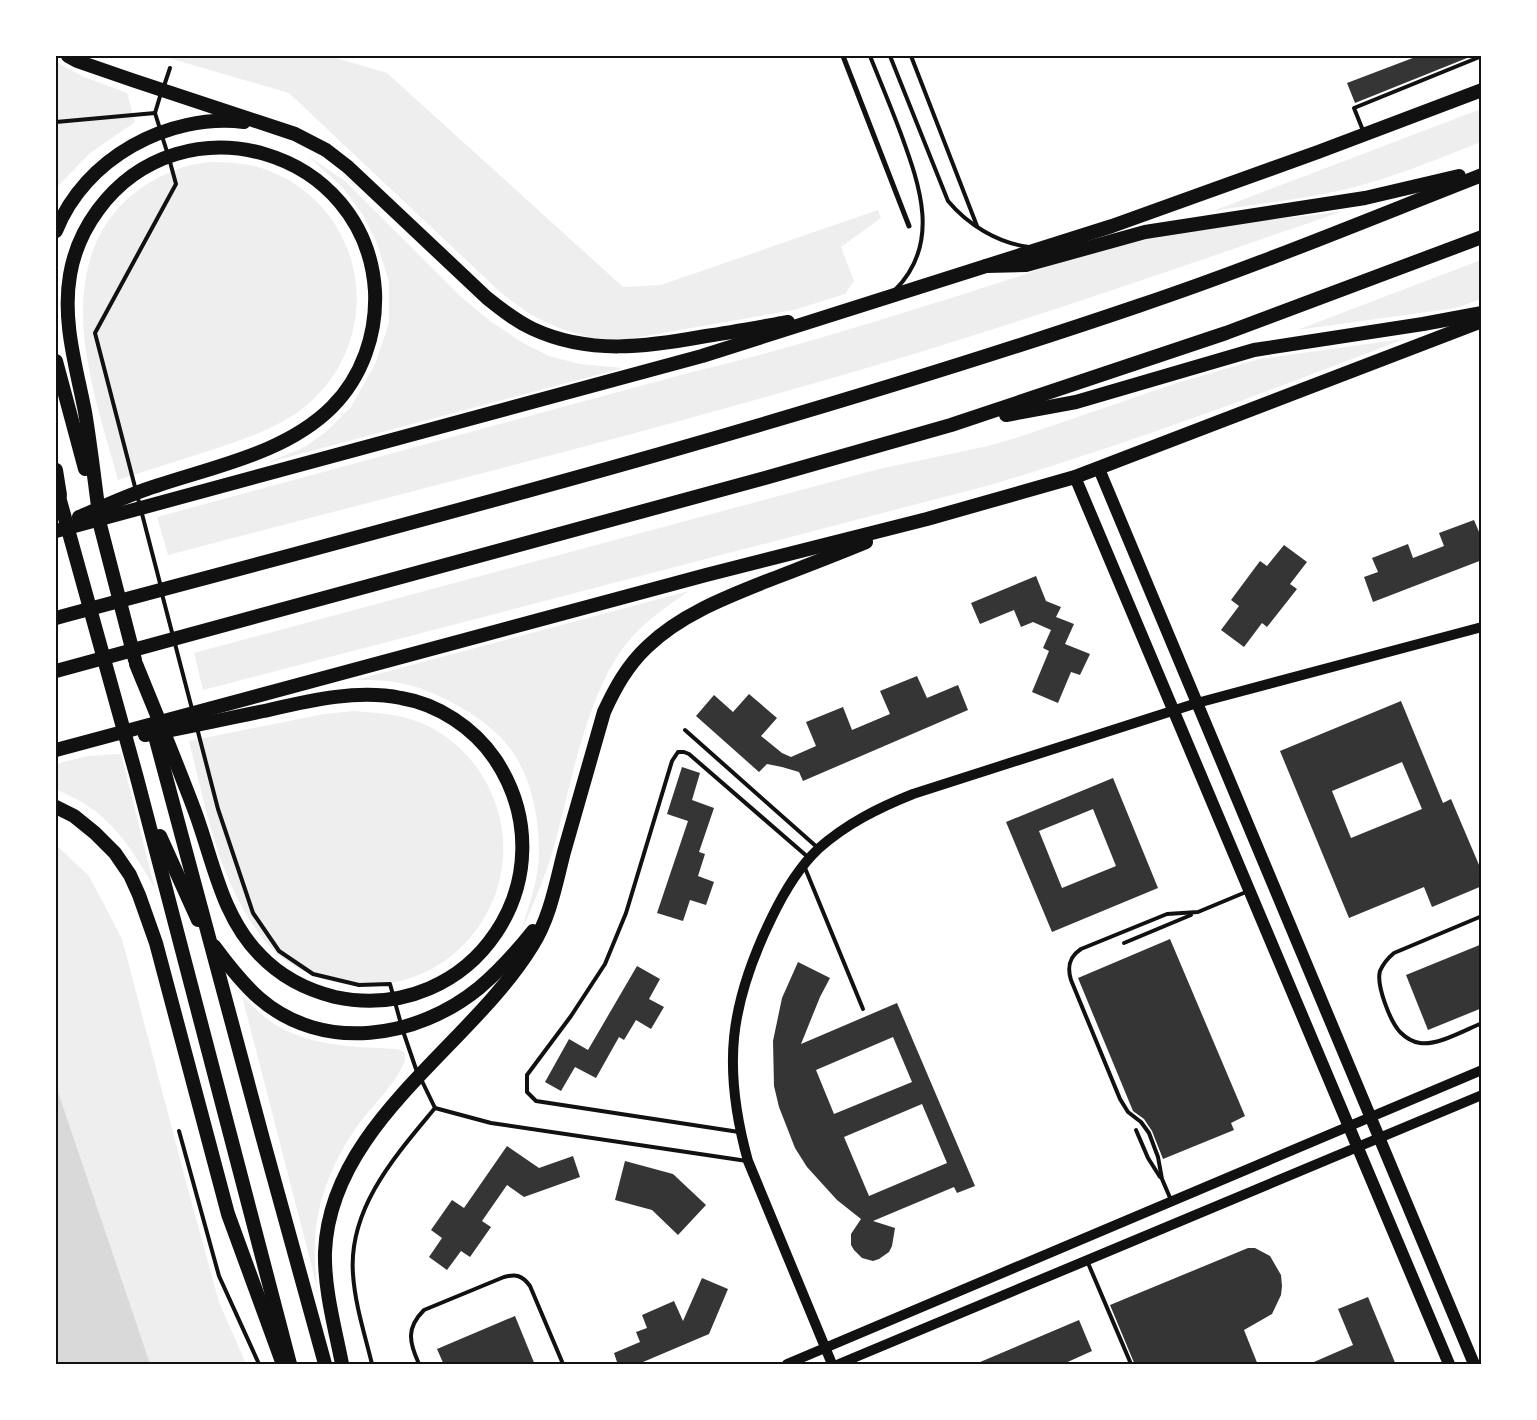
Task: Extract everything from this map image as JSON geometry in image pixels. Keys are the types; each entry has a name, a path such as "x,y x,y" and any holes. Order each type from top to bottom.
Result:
{"main road":[{"path":"68,56 132,80 295,134 326,150 348,167 487,298 533,329 555,337 613,348 643,347 860,307"},
{"path":"56,529 702,356 1122,222 1482,90"},
{"path":"56,231 75,197 97,171 123,150 153,135 183,125 234,121 264,124"},
{"path":"56,529 135,493 263,450 312,424 350,385 363,362 372,335 376,305 374,276 367,247 356,225 339,201 321,183 292,163 266,153 239,147 211,147 183,152 158,160 138,172 106,199 90,221 79,244 70,274 68,324 86,418 100,521"},
{"path":"986,266 1026,266 1145,232 1365,198 1482,170"},
{"path":"56,618 716,438 1048,336 1227,275 1482,175"},
{"path":"56,671 951,425 1215,337 1482,237"},
{"path":"951,425 1076,402 1254,350 1482,313"},
{"path":"58,750 706,575 927,519 1075,477 1482,321"},
{"path":"56,361 325,1365"},
{"path":"1099,469 1474,1365"},
{"path":"56,470 64,515"},
{"path":"1075,477 1449,1365"},
{"path":"56,486 137,778 290,1365"},
{"path":"342,1365 325,1255 326,1237 336,1195 358,1150 381,1120 490,999 523,961 534,944 549,907 604,712 615,687 647,647 677,624 724,599 927,519"},
{"path":"58,750 175,729 326,699 377,694 427,705 448,715 472,733 490,752 505,774 521,819 523,849 521,876 502,924 487,946 454,975 424,991 384,1000 349,1000 324,994 301,985 279,972 247,941 234,921 194,810 136,664"},
{"path":"137,778 202,930 231,969 260,999 288,1017 316,1029 351,1034 385,1032 421,1021 453,1006 479,988 520,948 549,907"},
{"path":"56,807 74,816 115,853 130,875 139,895 156,943 236,1237 283,1365"},
{"path":"331,1305 349,1365"}],"street":[{"path":"843,56 909,226"},
{"path":"832,1365 748,1161 733,1093 732,1058 736,1016 745,982 761,939 785,891 807,861 818,849 854,822 881,807 913,794 1197,703 1482,627"},
{"path":"787,1365 1482,1070"},
{"path":"839,1365 1482,1095"}],"lane":[{"path":"870,56 915,171 920,187 924,220 922,237 912,268 886,299"},
{"path":"890,56 942,190 957,212 977,227 1002,240 1042,248"},
{"path":"911,56 977,227"},
{"path":"1364,134 1354,108 1482,56"},
{"path":"170,68 155,113 176,184 95,333 218,809 253,913 279,951 313,974 359,985 390,984 412,1062 435,1108 491,1123 748,1161"},
{"path":"56,122 155,113"},
{"path":"685,730 818,849"},
{"path":"740,1133 536,1101 527,1092 527,1076 571,1016 605,964 626,913 672,761 678,752 688,754 807,861 863,1009"},
{"path":"1124,943 1250,891"},
{"path":"1171,1202 1162,1179 1152,1140 1146,1128 1124,1106 1068,968 1071,958 1081,949 1167,914 1198,912"},
{"path":"1482,916 1394,953 1385,961 1378,984 1393,1021 1408,1039 1432,1044 1482,1023"},
{"path":"372,1365 354,1289 353,1254 356,1237 362,1217 379,1182 402,1148 435,1108"},
{"path":"1136,1130 1148,1158 1162,1179"},
{"path":"179,1131 219,1276 259,1365"},
{"path":"1087,1261 1131,1365"},
{"path":"419,1365 413,1352 411,1329 415,1319 424,1310 515,1274 524,1278 530,1286 563,1365"}],"shaded area":[{"path":"162,56 329,56 387,73 623,287 661,285 878,210 881,218 841,247 854,281 845,294 794,310 623,340 590,338 559,328 531,315 500,292 289,93"},
{"path":"56,62 84,77 127,93 135,122 90,153 56,188"},
{"path":"1481,109 1481,142 1423,165 1343,190 1213,211"},
{"path":"308,156 345,181 460,296 490,321 523,343 549,356 580,364 623,368 266,463 305,447 328,430 351,407 375,364 389,323 389,282 377,243 363,215 344,189"},
{"path":"209,162 239,163 267,170 300,188 326,212 345,242 355,275 356,309 349,344 333,376 297,413 246,438 118,480 95,397 84,337 83,306 86,277 93,250 106,225 124,202 148,184 182,168"},
{"path":"1343,211 1024,319 824,381 168,555 157,517 805,342 1137,240 1204,227"},
{"path":"1481,260 1481,299 1456,308 1297,330"},
{"path":"1404,339 1198,416 990,485 203,690 194,653 879,469 988,446 1174,384 1259,359"},
{"path":"689,591 652,618 632,637 616,658 603,682 582,738 550,861 521,931 535,882 539,851 532,796 517,758 489,726 462,708 433,693 405,684 355,680"},
{"path":"354,711 388,714 413,720 446,737 480,772 498,810 503,848 498,886 483,920 460,948 429,970 392,983 350,984 325,979 289,963 269,946 246,914 224,867 208,818 189,741 324,714"},
{"path":"121,754 155,889 133,853 107,821 85,804 56,789 56,764 87,756"},
{"path":"56,845 89,876 122,939 219,1302 246,1364 56,1364"},
{"path":"242,996 274,1024 300,1036 327,1043 398,1049 404,1052 405,1062 399,1073 348,1140 328,1182 316,1226 317,1287"},
{"path":"56,1086 150,1364 56,1364"}],"building":[{"path":"1418,56 1472,56 1355,103 1347,83"},
{"path":"1474,520 1482,539 1482,560 1373,602 1364,577 1378,572 1372,558 1408,544 1413,558 1444,546 1439,533"},
{"path":"1284,545 1307,562 1290,584 1297,589 1267,627 1262,623 1244,647 1221,630 1239,606 1231,600 1260,561 1267,566"},
{"path":"1036,576 1046,601 1061,607 1056,617 1074,624 1065,644 1090,654 1080,675 1071,672 1058,703 1032,692 1049,651 1043,648 1051,630 1033,622 1021,627 1014,610 980,624 971,603"},
{"path":"917,676 927,698 958,685 968,710 803,781 799,772 782,767 767,764 759,772 696,716 714,695 733,712 749,694 777,718 761,736 782,753 791,757 816,746 806,722 843,707 852,730 890,714 880,691"},
{"path":"1401,701 1443,803 1451,799 1482,872 1482,886 1432,907 1424,887 1349,918 1280,751","holes":["1402,762 1422,809 1351,838 1332,791"]},
{"path":"682,767 700,773 692,800 714,808 699,852 705,854 698,876 714,882 706,905 690,900 683,921 657,913 688,821 667,814"},
{"path":"1113,778 1158,888 1052,932 1006,822","holes":["1093,809 1116,866 1062,888 1039,831"]},
{"path":"1170,939 1245,1116 1231,1123 1234,1130 1163,1159 1152,1131 1144,1119 1133,1111 1078,978"},
{"path":"1482,944 1482,1008 1428,1030 1406,975"},
{"path":"798,962 830,978 801,1044 897,1003 975,1186 957,1193 954,1187 873,1221 895,1228 889,1252 879,1259 873,1261 862,1258 854,1250 851,1245 851,1234 861,1219 837,1200 807,1167 795,1148 779,1107 774,1086 773,1041 782,998","holes":["893,1037 912,1082 834,1114 816,1070","922,1104 947,1163 869,1196 844,1137"]},
{"path":"637,966 660,979 649,999 664,1007 651,1029 636,1020 624,1040 619,1037 596,1078 575,1067 561,1091 545,1082 569,1039 588,1050"},
{"path":"507,1146 539,1168 573,1156 580,1177 524,1197 507,1185 482,1221 491,1227 470,1257 461,1251 447,1270 429,1257 442,1238 431,1230 452,1200 464,1208"},
{"path":"625,1161 673,1174 706,1205 678,1235 652,1210 615,1200"},
{"path":"1248,1248 1255,1248 1270,1256 1281,1275 1282,1286 1281,1295 1272,1314 1244,1330 1258,1365 1135,1365 1110,1305"},
{"path":"702,1278 728,1289 709,1334 636,1365 618,1365 614,1353 640,1342 636,1332 647,1328 642,1315 674,1301 683,1321"},
{"path":"1368,1297 1396,1365 1307,1365 1353,1345 1338,1309"},
{"path":"515,1316 535,1365 444,1365 437,1349"},
{"path":"1079,1320 1092,1351 1061,1365 973,1365"}]}
